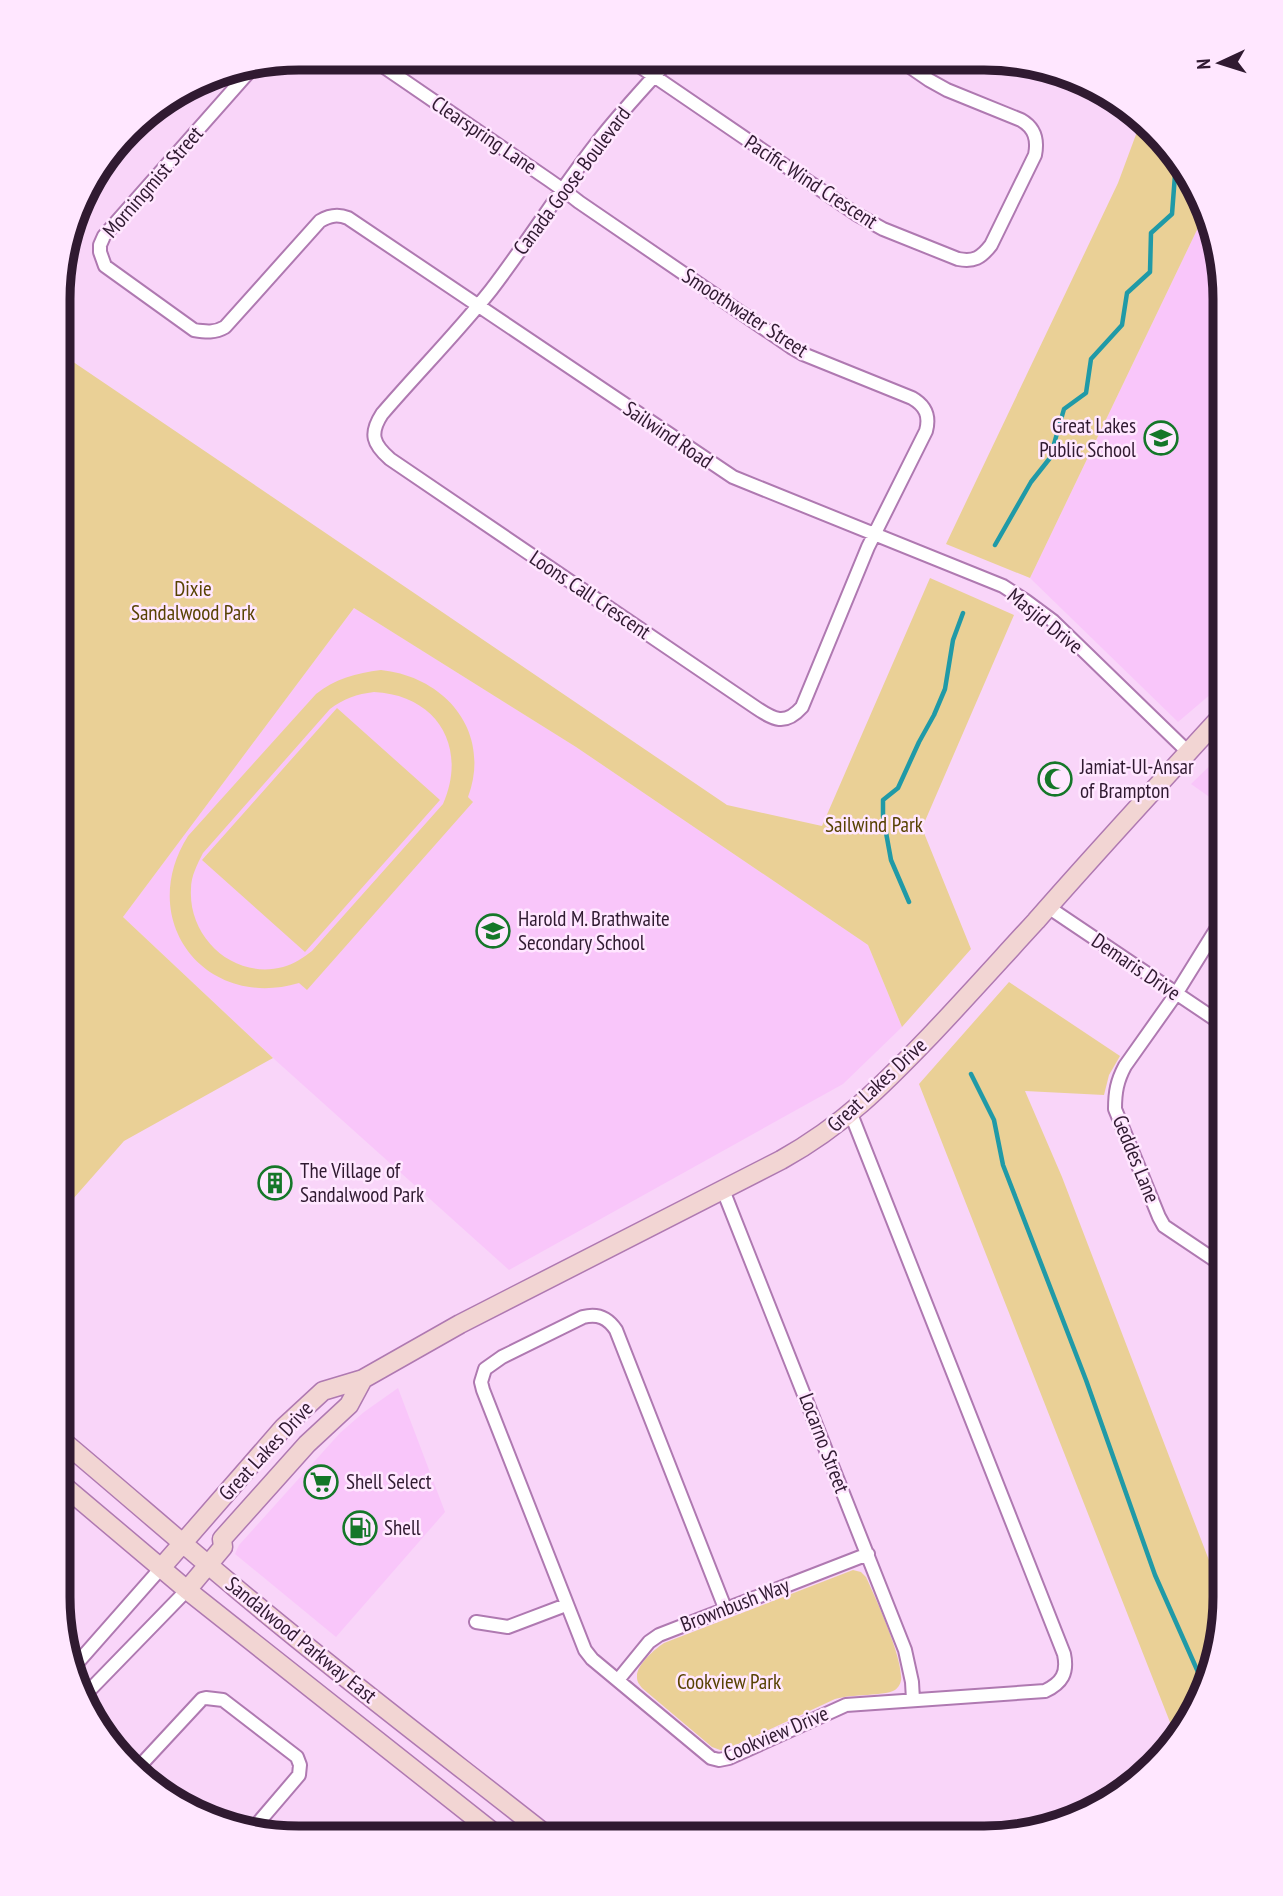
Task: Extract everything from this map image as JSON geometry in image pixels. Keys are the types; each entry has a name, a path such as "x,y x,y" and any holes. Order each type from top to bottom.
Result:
{"street":[{"name":"Clearspring Lane","path":"388,70 562,190"},
{"name":"Pacific Wind Crescent","path":"645,70 869,223 958,259 977,259 991,245 1035,155 1037,142 1026,123 947,90 916,70"},
{"name":"Canada Goose Boulevard","path":"478,306 604,134 660,70"},
{"name":"Morningmist Street","path":"244,77 104,236 100,252 105,266 194,330 218,331 225,327 320,221 326,217 340,215 478,306"},
{"name":"Smoothwater Street","path":"562,190 791,347 912,398 924,406 928,417 926,431 873,535"},
{"name":"Loons Call Crescent","path":"478,306 382,414 375,428 374,440 379,450 768,716 778,720 788,718 802,706 873,535"},
{"name":"Sailwind Road","path":"478,306 721,470 754,487 873,535"},
{"name":"Masjid Drive","path":"873,535 1003,586 1026,601 1053,621 1188,752"},
{"name":"Great Lakes Drive","path":"161,1568 284,1427 323,1391 363,1379 460,1324 802,1149 851,1114 882,1086 966,998 1213,725"},
{"name":"Demaris Drive","path":"1048,907 1213,1018"},
{"name":"Geddes Lane","path":"1213,934 1176,994 1125,1066 1115,1091 1115,1110 1164,1226 1213,1259"},
{"name":"Cookview Drive","path":"725,1608 617,1330 606,1318 590,1315 583,1317 485,1368 481,1382 483,1390 585,1650 592,1659 711,1758 729,1759 846,1705 1045,1691 1065,1676 1065,1660 851,1114"},
{"name":"Locarno Street","path":"723,1190 905,1650 913,1700"},
{"name":"Great Lakes Drive","path":"187,1590 223,1547 222,1539 307,1444 349,1405 363,1379"},
{"name":"Sandalwood Parkway East","path":"70,1447 280,1625 535,1826"},
{"name":"Sandalwood Parkway East","path":"70,1491 187,1590 485,1826"},
{"name":"Brownbush Way","path":"618,1680 649,1642 659,1635 867,1553"},
{"path":"79,1661 161,1568"},
{"path":"90,1690 187,1590"},
{"path":"475,1622 508,1627 566,1605"},
{"path":"142,1764 202,1699 223,1700 298,1757 299,1775 259,1822"}],"shaded area":[{"name":"Great Lakes Public School","path":"1200,224 1209,254 1213,299 1213,692 1178,722 1030,578"},
{"name":"Harold M. Brathwaite Secondary School","path":"354,608 576,747 868,945 902,1027 843,1084 509,1270 273,1058 123,917"},
{"path":"1213,763 1213,800 1191,784"},
{"path":"398,1388 445,1512 336,1637 235,1554 239,1545 340,1433"}],"green space":[{"path":"1138,130 1166,159 1182,184 1200,224 1030,578 946,544 1118,183"},
{"name":"Dixie Sandalwood Park","path":"70,360 727,805 822,826 930,578 1014,615 922,828 971,949 902,1027 868,945 576,747 354,608 123,917 273,1058 124,1141 70,1202"},
{"path":"381,670 404,675 425,684 443,696 458,712 468,730 474,751 474,773 468,797 473,802 307,990 299,983 265,988 235,984 209,971 188,951 175,927 170,898 174,868 188,836 316,694 354,675","holes":["374,692 396,695 415,703 430,714 442,728 449,744 452,763 450,783 443,804 309,954 287,966 265,969 232,961 206,939 197,924 192,907 192,880 203,853 330,709 362,694"]},
{"path":"337,708 440,800 305,952 202,860"},
{"path":"1009,982 1120,1056 1109,1075 1104,1095 1025,1091 1062,1177 1213,1571 1213,1612 1209,1642 1189,1699 1172,1727 919,1084"},
{"name":"Cookview Park","path":"853,1570 866,1577 892,1640 901,1678 895,1690 835,1699 723,1751 712,1747 638,1683 640,1667 651,1653 664,1643"}],"waterway":[{"path":"995,545 1031,482 1050,458 1064,409 1086,393 1091,359 1122,325 1127,293 1150,272 1151,233 1172,214 1176,174"},
{"path":"909,902 891,860 883,816 883,800 898,788 934,715 945,689 953,640 963,613"},
{"path":"971,1074 994,1120 1003,1165 1086,1380 1155,1575 1199,1675"}],"place":[{"name":"Great Lakes Public School","path":"1161,438"},
{"name":"Jamiat-Ul-Ansar of Brampton","path":"1055,779"},
{"name":"Harold M. Brathwaite Secondary School","path":"493,931"},
{"name":"The Village of Sandalwood Park","path":"275,1183"},
{"name":"Shell Select","path":"321,1482"},
{"name":"Shell","path":"360,1528"}],"park label":[{"name":"Sailwind Park","path":"874,825"}]}
